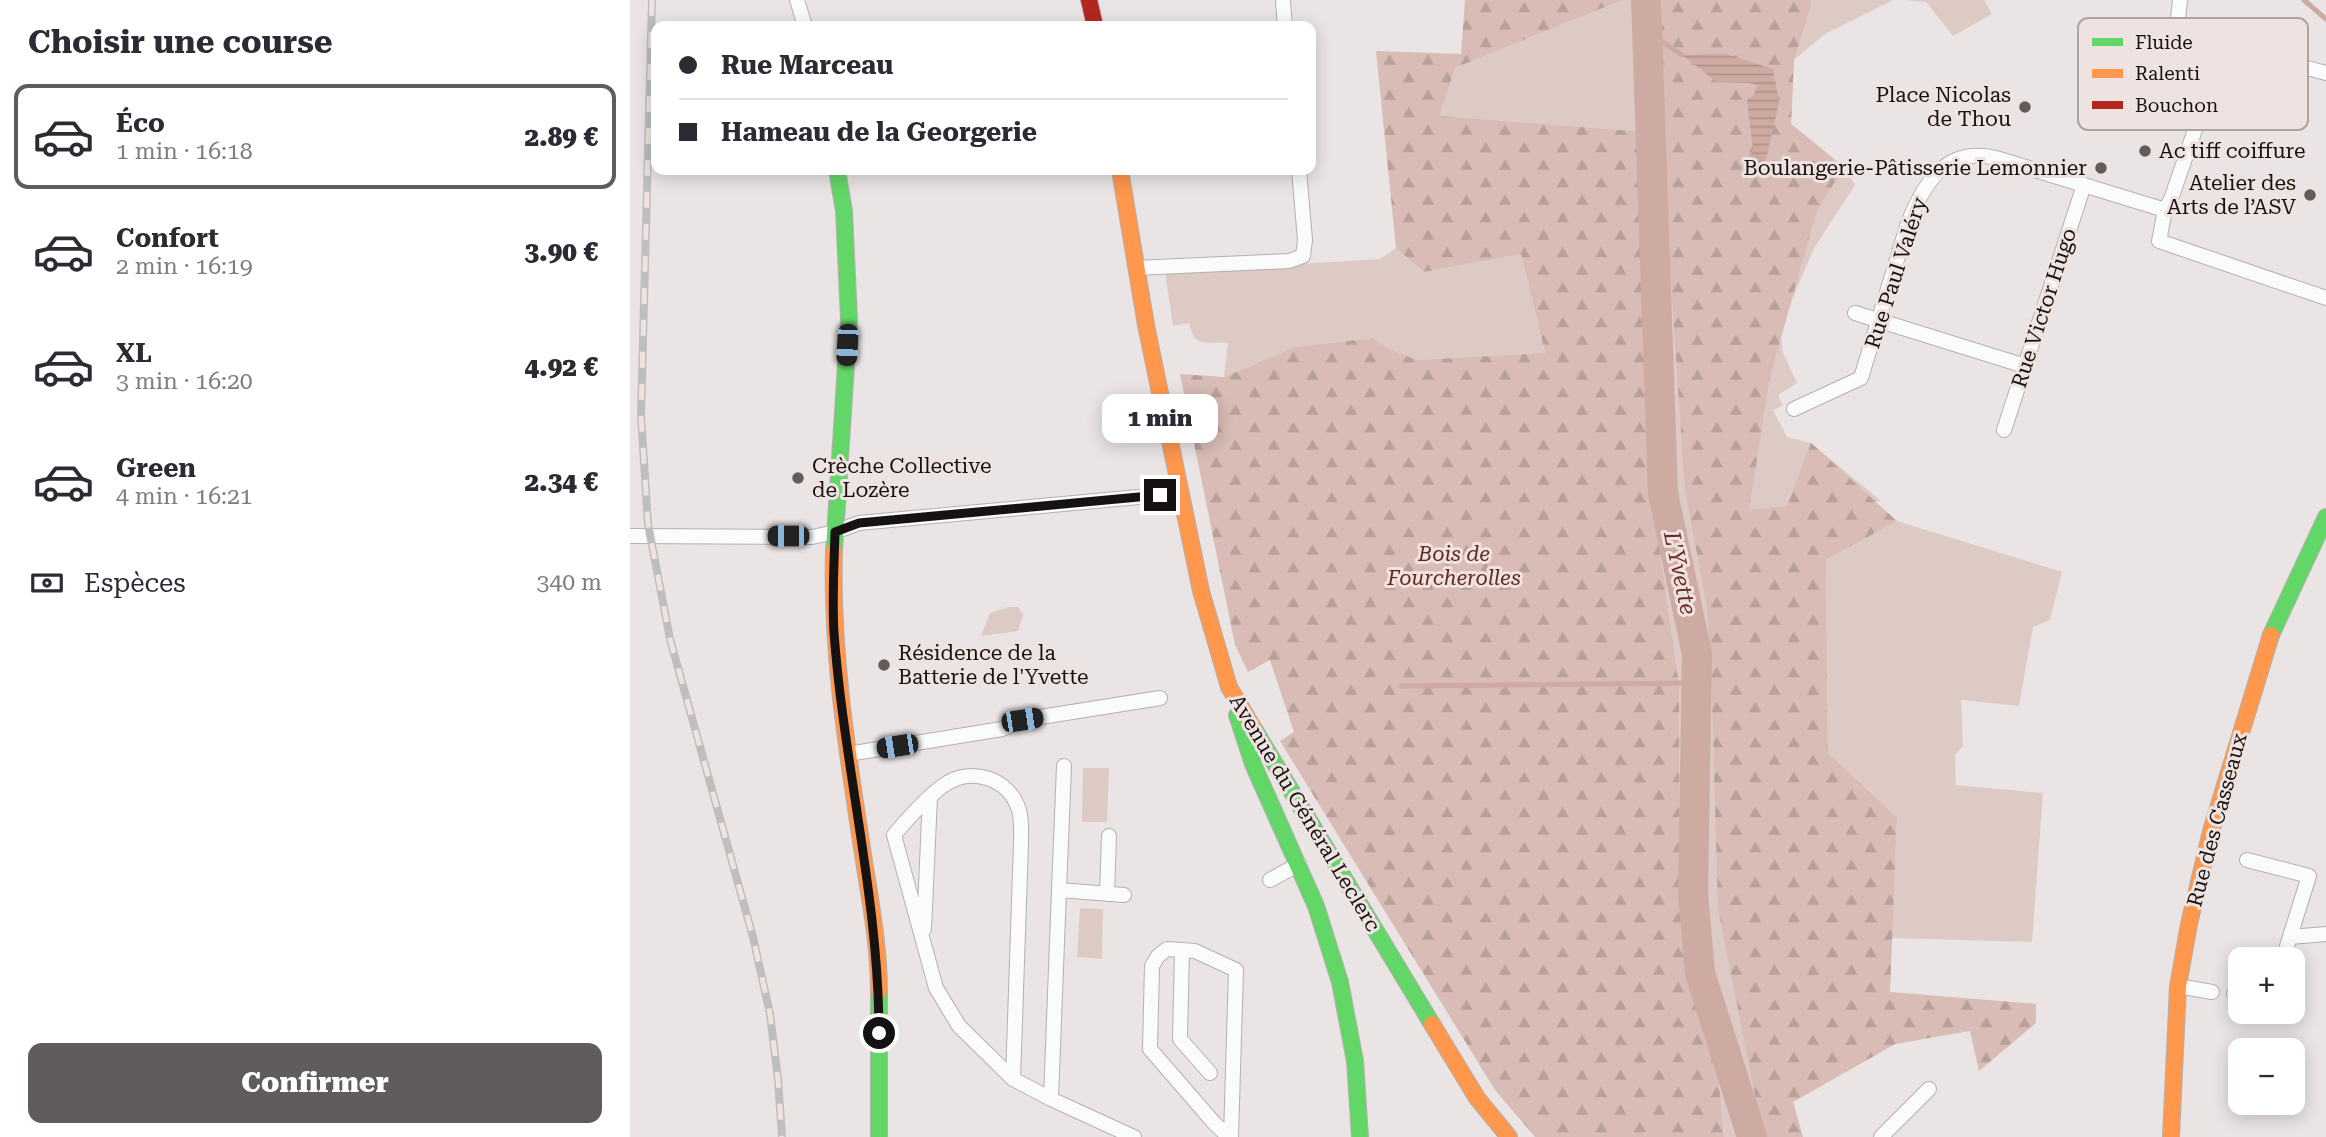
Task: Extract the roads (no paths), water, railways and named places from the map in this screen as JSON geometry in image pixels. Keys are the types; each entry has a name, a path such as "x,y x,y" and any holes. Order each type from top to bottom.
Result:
{"street":[{"path":"797,0 803,21"},
{"path":"1089,0 1094,21"},
{"path":"2178,18 2180,0"},
{"path":"1283,2 1285,21"},
{"path":"2308,68 2326,73"},
{"path":"2195,130 2165,210 2159,241 2326,298"},
{"name":"Rue Paul Valéry","path":"1794,409 1861,378 1913,211 1926,185 1938,172 1963,156 1979,154 2165,210"},
{"path":"838,175 844,211 849,319 835,532 834,632 879,978 879,1137"},
{"name":"Avenue du Général Leclerc","path":"1120,175 1201,591 1229,687 1477,1098 1509,1137"},
{"path":"1136,268 1289,261 1303,256 1305,240 1299,175"},
{"name":"Rue Victor Hugo","path":"2004,430 2084,185"},
{"path":"1855,313 2025,366"},
{"path":"630,536 811,537 859,523 1160,495"},
{"name":"Rue des Casseaux","path":"2171,1137 2178,986 2189,924 2211,831 2270,638 2326,517"},
{"path":"1229,687 1253,765 1316,906 1340,982 1356,1073 1360,1137"},
{"path":"848,754 1002,729 1022,720 1160,698"},
{"path":"1051,1100 1064,766"},
{"path":"1013,1079 1020,812 1014,799 997,781 966,775 946,784 930,797 911,814 894,835 936,988 959,1026 1013,1079 1051,1100 1134,1137"},
{"path":"923,941 930,797"},
{"path":"1107,894 1109,836"},
{"path":"2247,860 2309,876 2287,947"},
{"path":"1270,880 1299,864"},
{"path":"1059,890 1124,895"},
{"path":"2290,937 2326,934"},
{"path":"1167,949 1195,951 1236,970 1230,1137 1150,1049 1152,966 1158,956 1167,949"},
{"path":"1182,950 1180,1039 1210,1073"},
{"path":"2178,986 2212,992"},
{"path":"1881,1137 1928,1088"}],"waterway":[{"name":"L'Yvette","path":"1646,0 1663,493 1697,654 1693,893 1700,973 1752,1137"},
{"path":"2304,0 2326,19"},
{"path":"1647,32 1682,55"},
{"path":"1401,686 1697,683"}],"railway":[{"path":"651,21 652,0"},
{"path":"651,38 641,416 648,524 670,639 753,937 770,1014 782,1137"}],"place":[{"name":"Place Nicolas de Thou","path":"2025,107"},
{"name":"Ac tiff coiffure","path":"2145,151"},
{"name":"Boulangerie-Pâtisserie Lemonnier","path":"2101,168"},
{"name":"Atelier des Arts de l’ASV","path":"2310,195"},
{"name":"Crèche Collective de Lozère","path":"798,478"},
{"name":"Résidence de la Batterie de l'Yvette","path":"884,665"}],"park label":[{"name":"Bois de Fourcherolles","path":"1454,566"}]}
